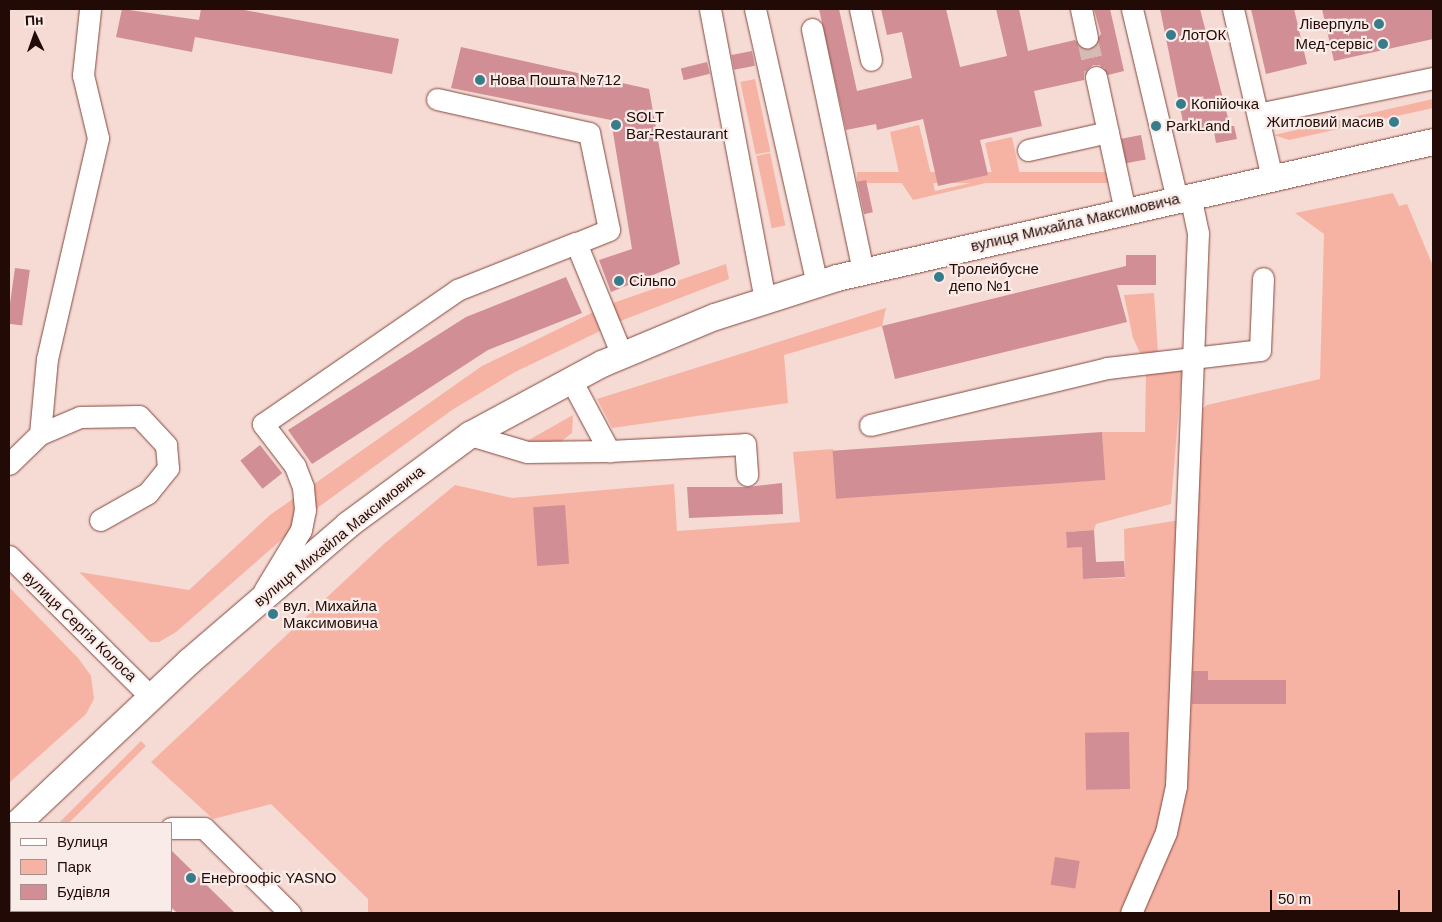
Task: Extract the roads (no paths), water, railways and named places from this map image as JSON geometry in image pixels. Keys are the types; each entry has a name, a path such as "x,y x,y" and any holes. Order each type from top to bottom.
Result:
{"main road":[{"name":"вулиця Михайла Максимовича","path":"19,822 151,697 259,600 410,476 470,435 570,380 622,355 765,299 817,284 1125,211 1433,142"}],"street":[{"path":"40,434 47,359 98,138 83,75 90,9"},
{"path":"710,9 765,299"},
{"path":"756,9 817,284"},
{"path":"860,9 871,60"},
{"path":"1081,9 1087,37"},
{"path":"1131,913 1166,832 1176,786 1198,233 1183,198 1132,9"},
{"path":"1233,9 1272,178"},
{"path":"812,29 863,272"},
{"path":"1096,78 1125,211"},
{"path":"1258,114 1433,78"},
{"path":"259,600 301,530 305,510 303,487 295,466 263,424 457,290 609,230 589,133 437,99"},
{"path":"1028,150 1108,132"},
{"path":"576,243 622,355"},
{"path":"870,425 1107,368 1260,350 1263,278"},
{"path":"570,380 609,451"},
{"path":"9,464 40,434 80,417 139,416 166,445 168,468 148,493 100,520"},
{"path":"470,435 527,452 609,451 745,444 747,475"},
{"name":"вулиця Сергія Колоса","path":"9,556 151,697"},
{"path":"172,828 204,828 290,913"}],"tunnel":[{"path":"1087,37 1096,77"}],"place":[{"name":"Ліверпуль","path":"1379,24"},
{"name":"ЛотОК","path":"1171,35"},
{"name":"Мед-сервіс","path":"1383,44"},
{"name":"Нова Пошта №712","path":"480,80"},
{"name":"Копійочка","path":"1181,104"},
{"name":"Житловий масив","path":"1394,122"},
{"name":"SOLT Bar-Restaurant","path":"616,125"},
{"name":"ParkLand","path":"1156,126"},
{"name":"Тролейбусне депо №1","path":"939,277"},
{"name":"Сільпо","path":"619,281"},
{"name":"вул. Михайла Максимовича","path":"273,614"},
{"name":"Енергоофіс YASNO","path":"191,878"}]}
